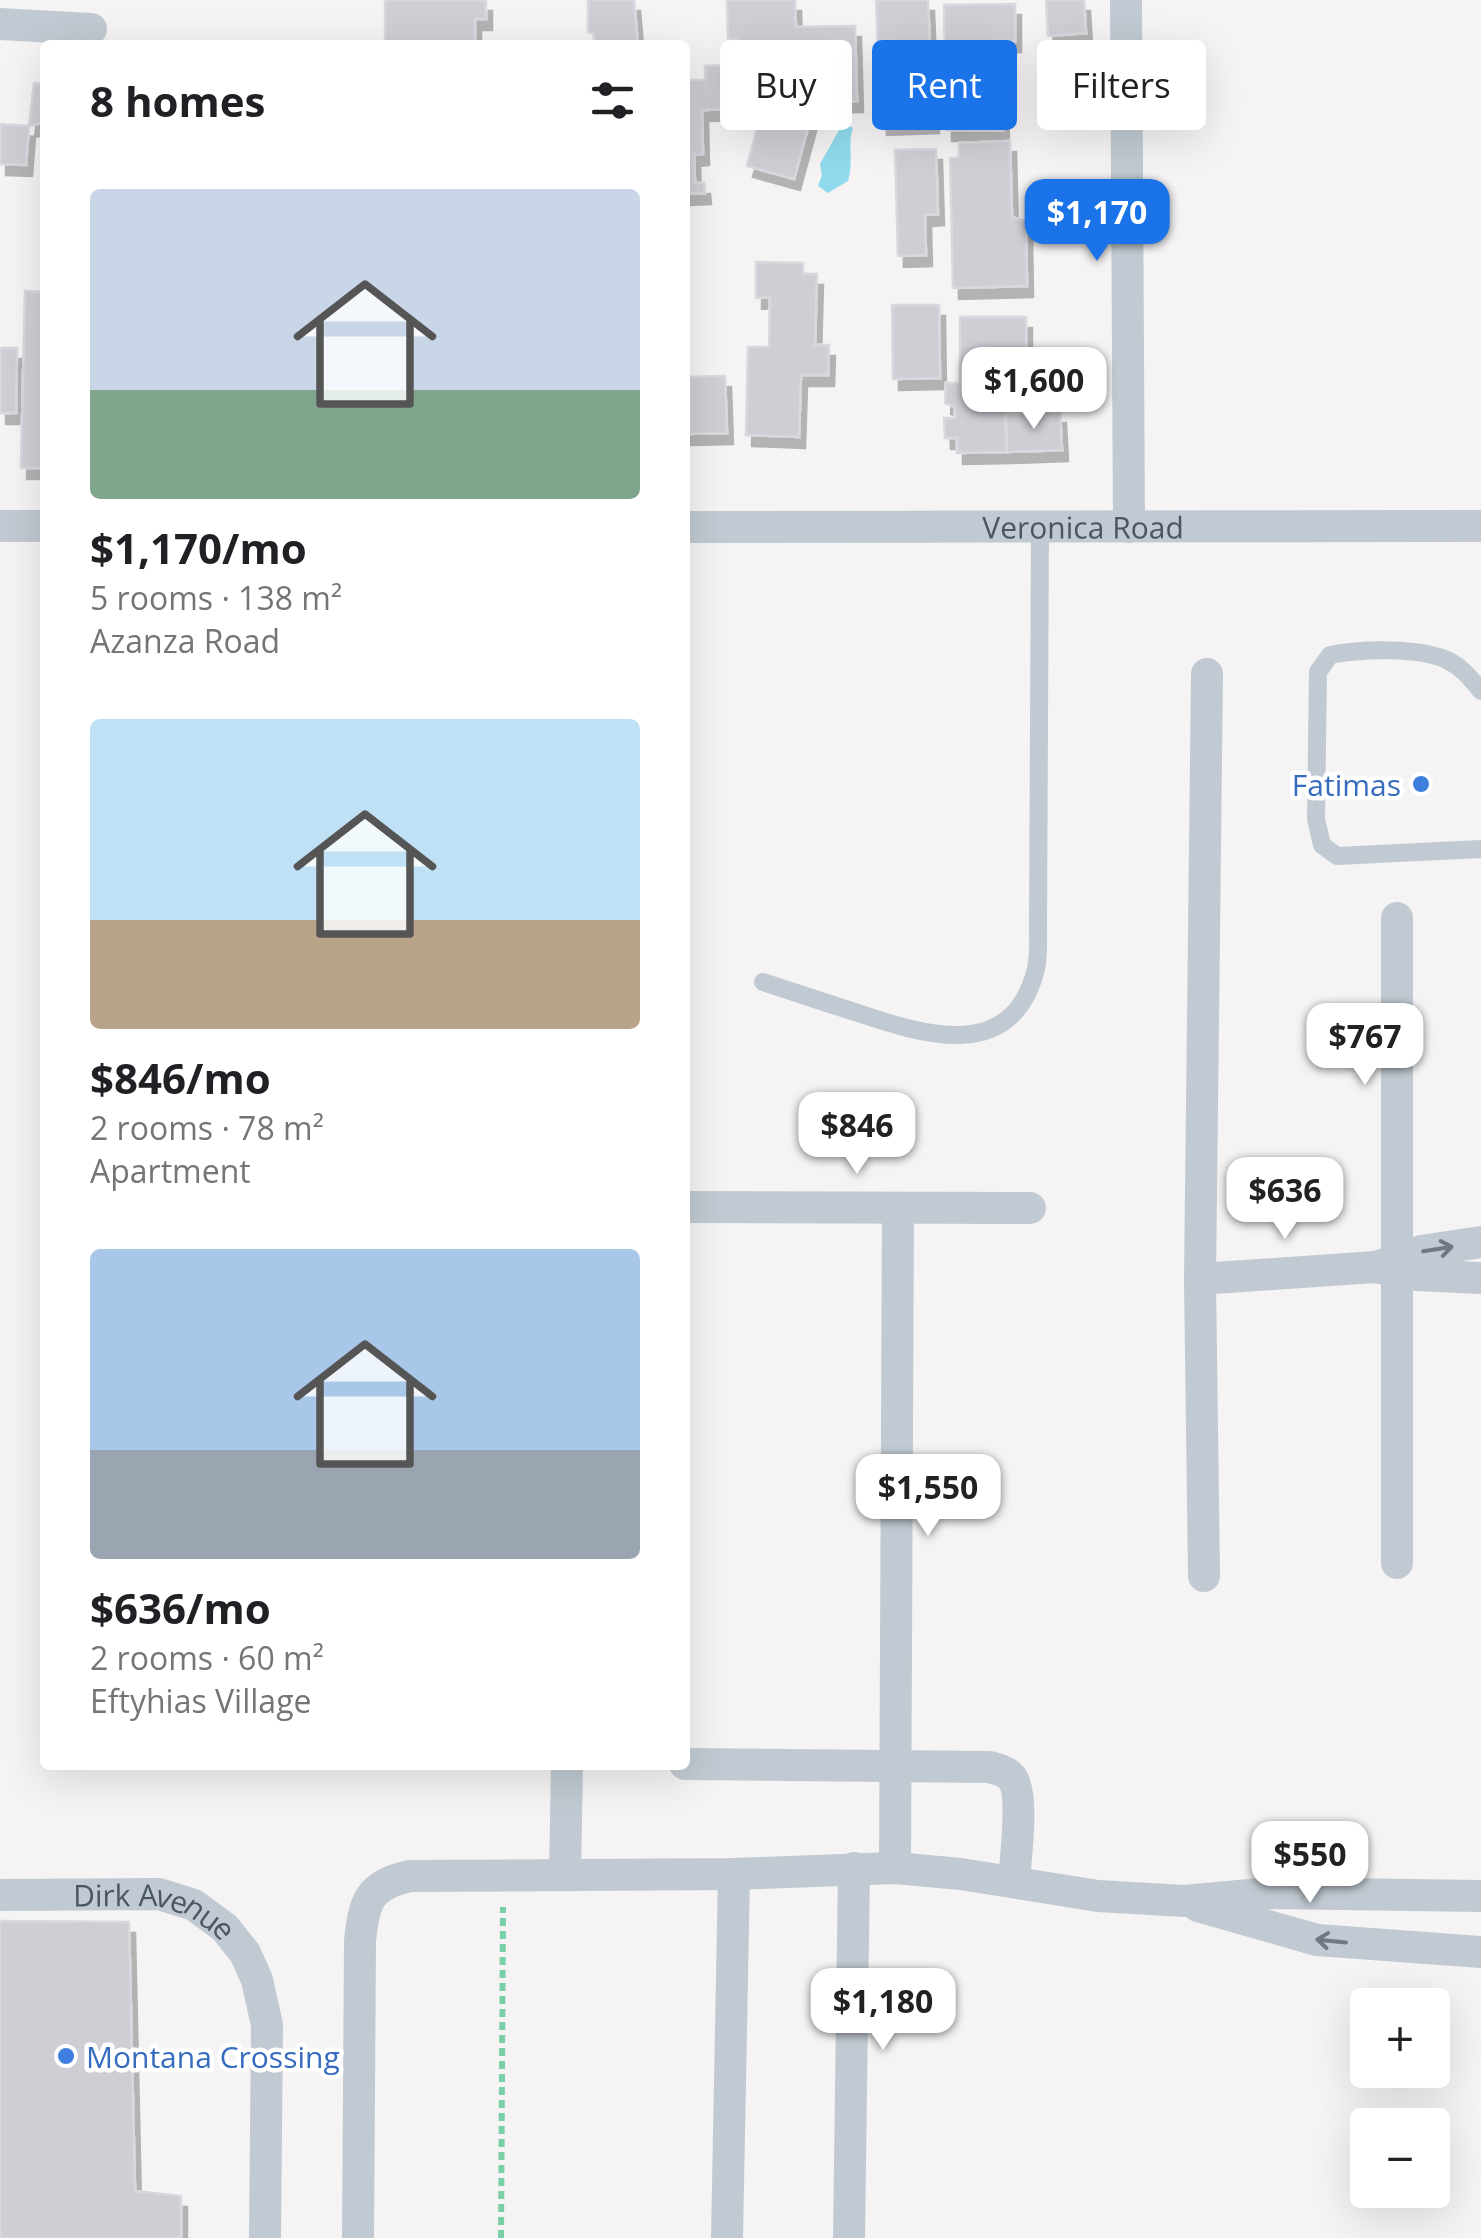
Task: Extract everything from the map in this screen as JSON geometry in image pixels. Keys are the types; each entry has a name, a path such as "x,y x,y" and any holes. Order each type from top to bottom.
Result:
{"street":[{"path":"1126,0 1130,527"},
{"path":"0,24 90,28"},
{"path":"0,526 40,526"},
{"name":"Veronica Road","path":"690,528 1481,526"},
{"path":"1204,1576 1200,1279 1208,674"},
{"path":"1396,918 1389,1266 1397,1563"},
{"path":"690,1207 1030,1208"},
{"path":"894,1868 898,1208"},
{"path":"1200,1279 1389,1266 1481,1242"},
{"path":"1389,1266 1481,1278"},
{"path":"690,1764 988,1768 1012,1778 1018,1796 1014,1882"},
{"path":"566,1876 568,1770"},
{"path":"849,2238 854,1868"},
{"path":"358,2238 362,1914 372,1893 386,1881 410,1876 734,1874 894,1868 1098,1896 1184,1902 1271,1893 1481,1896"},
{"path":"727,2238 734,1874"},
{"name":"Dirk Avenue","path":"0,1895 160,1894 194,1905 225,1928 245,1953 257,1980 267,2024 265,2238"},
{"path":"1184,1902 1316,1940 1481,1952"}],"lane":[{"path":"763,982 921,1034 961,1036 994,1028 1020,1006 1036,968 1038,923 1040,527"},
{"path":"1481,692 1464,670 1445,658 1354,651 1330,655 1318,672 1316,819 1322,845 1337,856 1481,849"}],"path":[{"path":"501,2238 503,1876"}],"water":[{"path":"853,128 848,181 828,193 818,186 820,164 839,130"},
{"path":"1066,181 1069,237 1037,239 1034,183"}],"building":[{"path":"385,0 486,0 486,19 475,19 475,40 385,40"},
{"path":"588,0 634,0 638,40 594,40 594,34 588,32"},
{"path":"727,0 795,0 796,27 855,26 857,101 852,101 852,40 728,39"},
{"path":"876,0 928,0 930,40 878,40"},
{"path":"1046,0 1084,0 1086,33 1048,36"},
{"path":"1015,4 1015,40 945,40 944,5"},
{"path":"720,65 720,109 702,110 703,154 694,155 695,183 704,183 705,193 690,194 690,80 705,80 705,66"},
{"path":"34,83 40,84 40,123 29,126"},
{"path":"0,124 29,126 26,165 0,164"},
{"path":"757,130 807,130 794,179 747,166"},
{"path":"1010,141 1012,217 1026,221 1027,286 953,288 950,158 959,158 959,143"},
{"path":"936,149 938,214 925,215 926,255 898,256 895,150"},
{"path":"756,262 803,263 803,274 817,274 815,345 829,345 828,375 801,375 799,437 746,435 748,347 769,347 770,297 756,298"},
{"path":"25,291 40,292 40,468 21,468"},
{"path":"892,305 939,305 940,378 893,379"},
{"path":"960,317 1026,317 1026,368 1005,368 1007,452 957,453 957,438 945,438 944,418 955,418 955,407 945,403 946,383 960,383"},
{"path":"0,348 17,348 16,413 0,413"},
{"path":"725,376 727,433 690,434 690,377"},
{"path":"1060,412 1062,450 1007,452 1005,414"},
{"name":"Montana Crossing","path":"0,1921 129,1922 135,2191 181,2196 181,2238 0,2238"}],"place":[{"name":"Fatimas","path":"1421,784"},
{"name":"Montana Crossing","path":"66,2056"}]}
